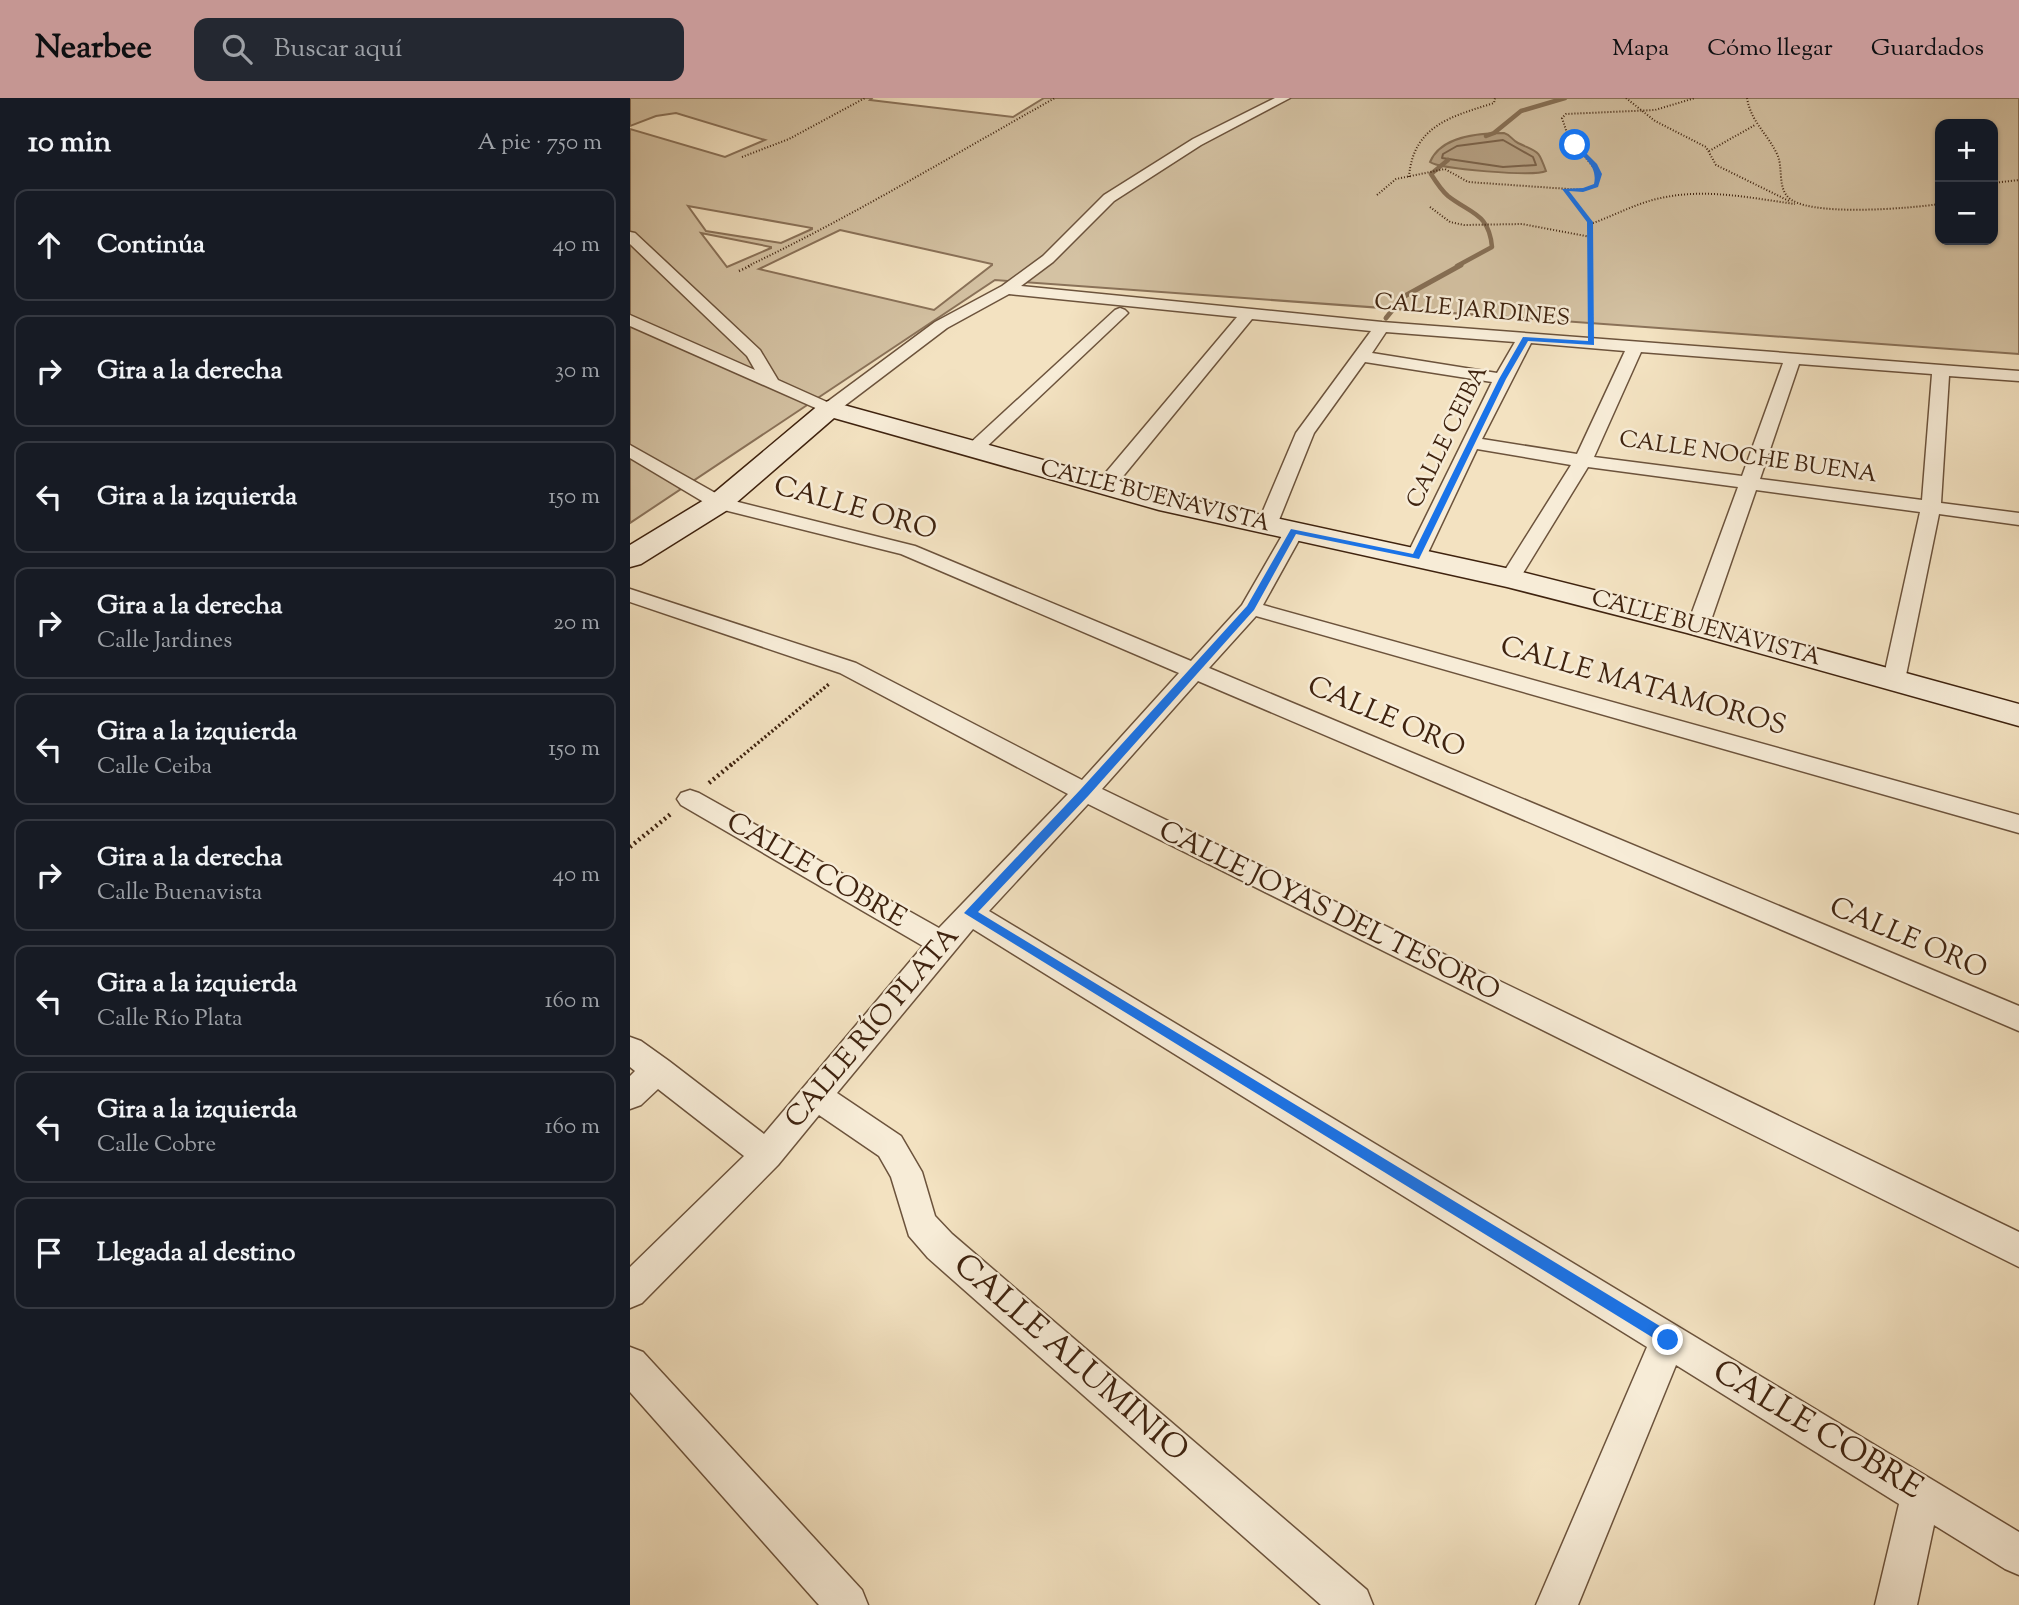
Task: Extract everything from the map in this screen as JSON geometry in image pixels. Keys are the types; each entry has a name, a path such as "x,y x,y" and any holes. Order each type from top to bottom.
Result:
{"street":[{"path":"630,558 719,503 829,408 941,325 1007,289 1048,259 1109,198 1198,142 1284,98"},
{"path":"630,236 754,353 771,383"},
{"name":"CALLE JARDINES","path":"1007,289 1382,327 2019,376"},
{"path":"974,449 1120,313"},
{"path":"1104,487 1247,315"},
{"name":"CALLE BUENAVISTA","path":"630,320 829,408 1104,487 1510,578 1698,626 2019,715"},
{"name":"CALLE RÍO PLATA","path":"630,1292 767,1155 942,943 1085,792 1251,608 1280,528 1305,433 1382,327"},
{"name":"CALLE CEIBA","path":"1416,557 1502,379 1525,339"},
{"path":"1510,578 1583,461 1635,347"},
{"path":"1361,356 1502,379"},
{"path":"1698,626 1793,358"},
{"path":"1894,680 1931,508 1941,371"},
{"name":"CALLE NOCHE BUENA","path":"1471,443 1583,461 2019,519"},
{"name":"CALLE ORO","path":"630,450 719,503 908,550 2019,1019"},
{"name":"CALLE JOYAS DEL TESORO","path":"630,595 848,668 1085,792 2019,1250"},
{"name":"CALLE MATAMOROS","path":"1251,608 2019,824"},
{"name":"CALLE COBRE","path":"690,799 942,943"},
{"name":"CALLE COBRE","path":"970,913 2019,1555"},
{"path":"630,1050 767,1155"},
{"path":"630,1095 658,1070"},
{"name":"CALLE ALUMINIO","path":"817,1096 890,1146 906,1172 920,1225 940,1246 1352,1605"},
{"path":"1558,1605 1668,1340"},
{"path":"630,1365 847,1605"},
{"path":"1896,1605 1921,1495"}],"path":[{"path":"742,157 789,139 865,98"},
{"path":"738,271 832,226 916,175 1055,98"},
{"path":"1409,177 1410,161 1426,133 1437,121 1494,103 1495,98"},
{"path":"1626,98 1655,121 1706,147 1716,164 1796,204"},
{"path":"1377,195 1396,179 1446,169 1468,182 1583,190 1596,185 1599,174 1563,127 1562,118 1566,114 1587,111 1643,111 1695,98"},
{"path":"1747,98 1748,112 1777,155 1787,197 1796,204"},
{"path":"1709,151 1755,125"},
{"path":"1998,182 2019,180"},
{"path":"1565,189 1590,223 1592,344"},
{"path":"1590,223 1611,218 1644,202 1672,196 1715,195 1825,209 1935,204"},
{"path":"1430,207 1450,222 1464,225 1522,224 1591,237"},
{"path":"630,847 848,668"}],"shaded area":[{"path":"630,98 872,98 870,100 1013,117 1044,98 2019,98 2019,354 995,280 630,523 630,129 725,157 765,140 676,113 656,116 630,126","holes":["688,206 812,228 812,229 781,243 706,231","840,230 992,264 992,265 934,310 759,269","701,233 771,247 771,248 727,267"]}],"water":[{"path":"1504,133 1537,153 1546,171 1487,171 1430,162 1435,153 1451,141 1472,135"}],"waterway":[{"path":"1486,136 1494,133 1521,111 1565,98"},
{"path":"1448,160 1431,174 1448,196 1483,221 1492,247 1457,266"},
{"path":"1386,318 1403,297 1461,265"}],"route":[{"path":"1575,145 1599,174 1596,185 1583,190 1565,189 1590,222 1592,344 1525,339 1502,379 1416,557 1294,531 1251,608 1085,792 970,913 1668,1340"}]}
